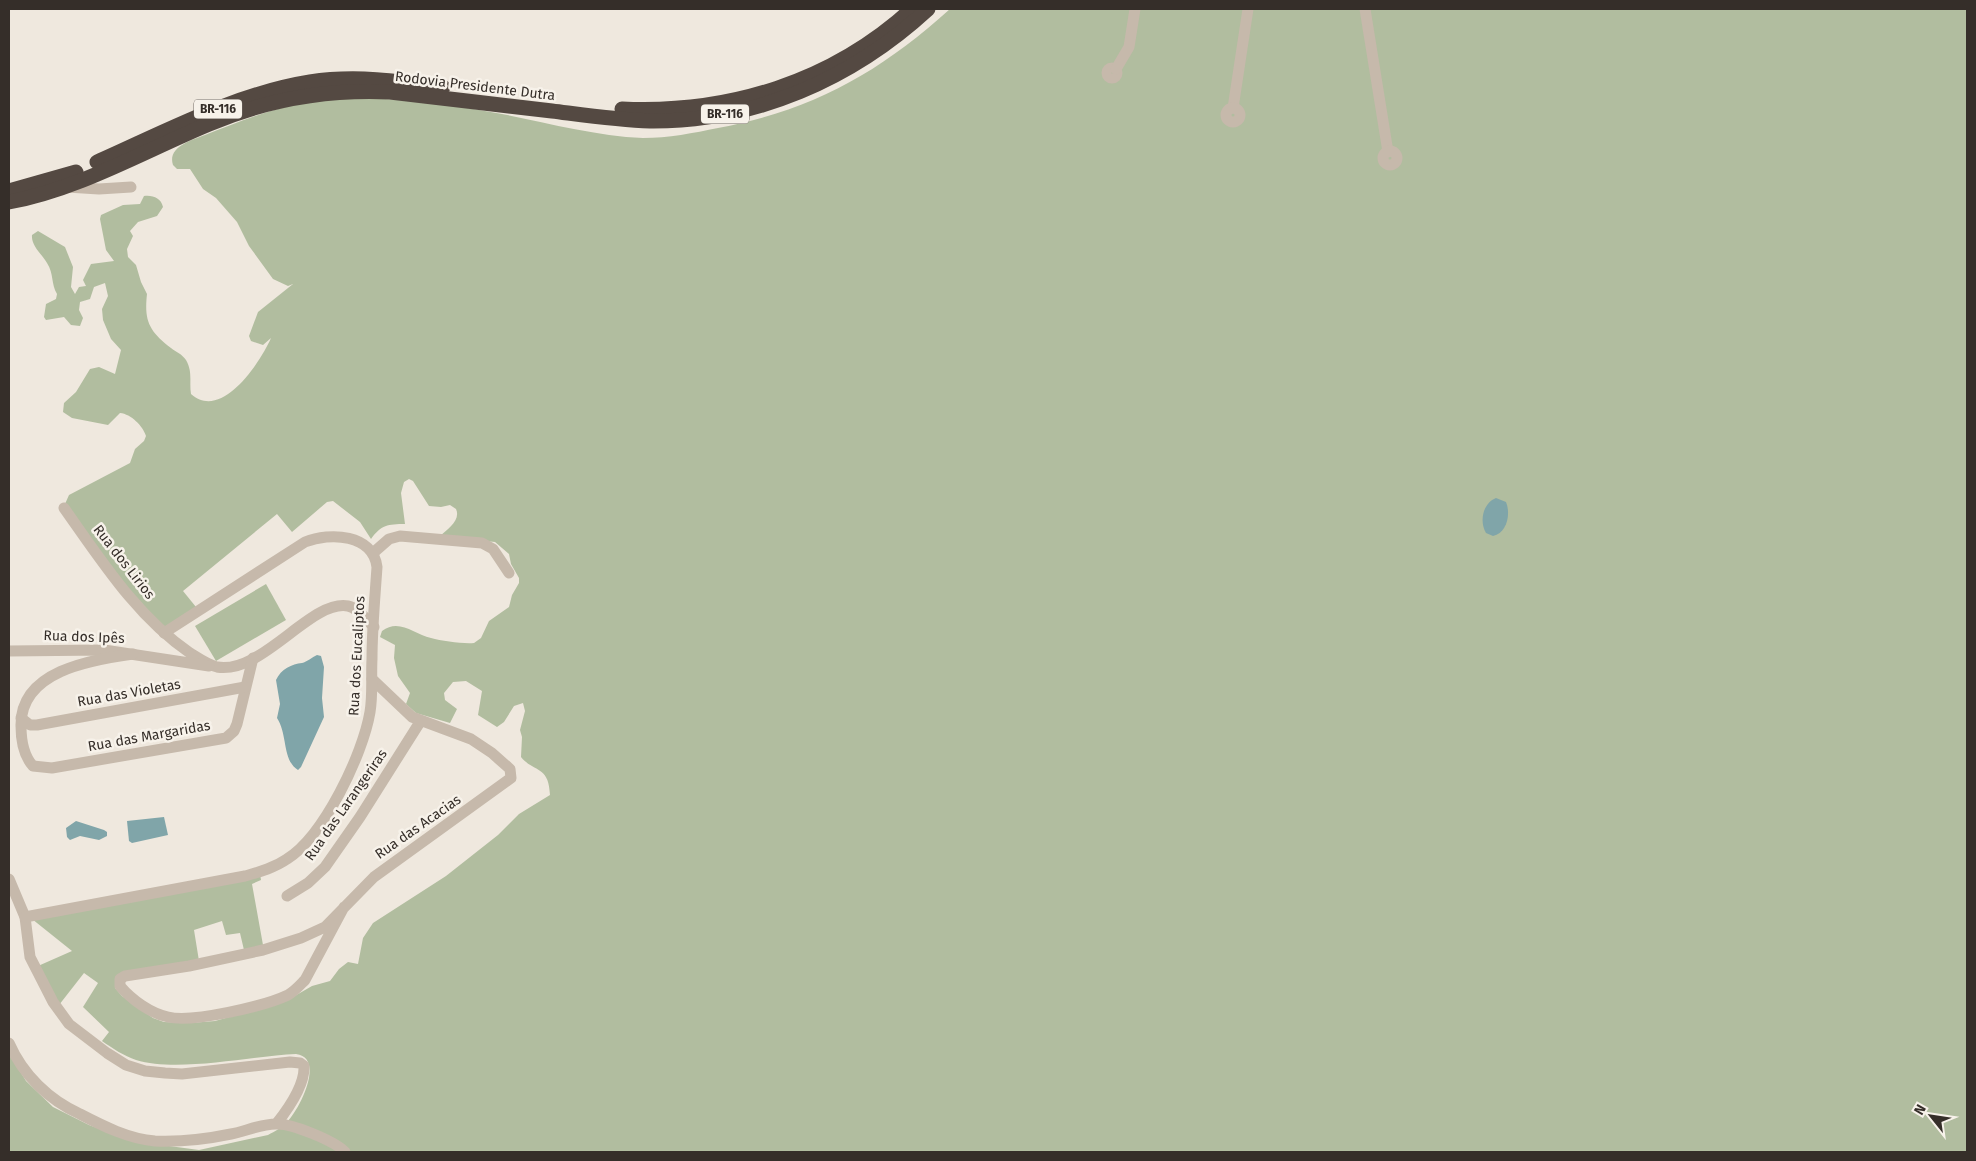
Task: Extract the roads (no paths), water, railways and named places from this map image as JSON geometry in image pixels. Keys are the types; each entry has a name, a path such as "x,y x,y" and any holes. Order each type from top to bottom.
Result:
{"highway":[{"name":"Rodovia Presidente Dutra","path":"493,99 661,110 724,103 754,96 815,75 879,36 912,9"},
{"name":"Rodovia Presidente Dutra","path":"9,191 77,171 208,112 282,88 311,82 354,80 650,121 714,116 749,109 790,97 846,71 903,31 928,9"},
{"name":"Rodovia Presidente Dutra","path":"9,202 62,187 210,123 281,100 308,94 360,90 438,92"}],"street":[{"path":"1116,69 1129,47 1135,9"},
{"path":"1233,108 1248,9"},
{"path":"1365,9 1388,152"},
{"path":"62,187 131,188"},
{"name":"Rua dos Lirios","path":"64,508 116,580 164,633 199,659 218,667"},
{"path":"164,633 290,550 314,538 350,538 368,547 373,553 393,537 476,542 492,549 509,573"},
{"name":"Rua dos Eucaliptos","path":"25,916 245,876 269,869 288,859 305,845 317,829 350,770 366,729 370,710 377,567 373,553"},
{"name":"Rua dos Ipês","path":"9,651 104,650 218,667 233,666 253,658 297,630 316,613 334,606 349,606 374,627"},
{"path":"21,722 27,699 43,683 58,673 98,659 133,654"},
{"name":"Rua das Margaridas","path":"21,722 21,739 30,762 33,766 44,769 226,738 234,731 238,724 253,658"},
{"path":"372,679 402,710 420,722"},
{"name":"Rua das Violetas","path":"21,722 37,725 245,687"},
{"name":"Rua das Acacias","path":"344,907 305,980 296,989 282,998 221,1014 178,1019 153,1013 120,986 120,979 125,976 239,956 301,938 325,927 344,907 374,877 504,785 512,774 508,767 483,746 460,735 420,722"},
{"name":"Rua das Larangeriras","path":"287,896 308,882 324,867 360,817 420,722"},
{"path":"9,879 25,916 30,957 53,1002 69,1024 126,1065 145,1071 182,1074 290,1062 300,1063 304,1066 300,1085 277,1123"},
{"path":"9,1043 14,1055 36,1085 64,1107 128,1135 154,1141 181,1140 231,1134 277,1123 332,1141 346,1152"}],"water":[{"path":"1496,498 1506,502 1508,517 1502,531 1493,536 1486,533 1483,518 1485,508"},
{"path":"317,655 321,656 324,667 322,698 324,717 298,770 293,766 287,754 283,732 277,718 280,704 276,680 287,668"},
{"path":"164,817 168,835 132,843 129,841 127,821"},
{"path":"76,821 104,830 107,832 107,836 99,840 80,836 70,840 67,837 66,828"}]}
